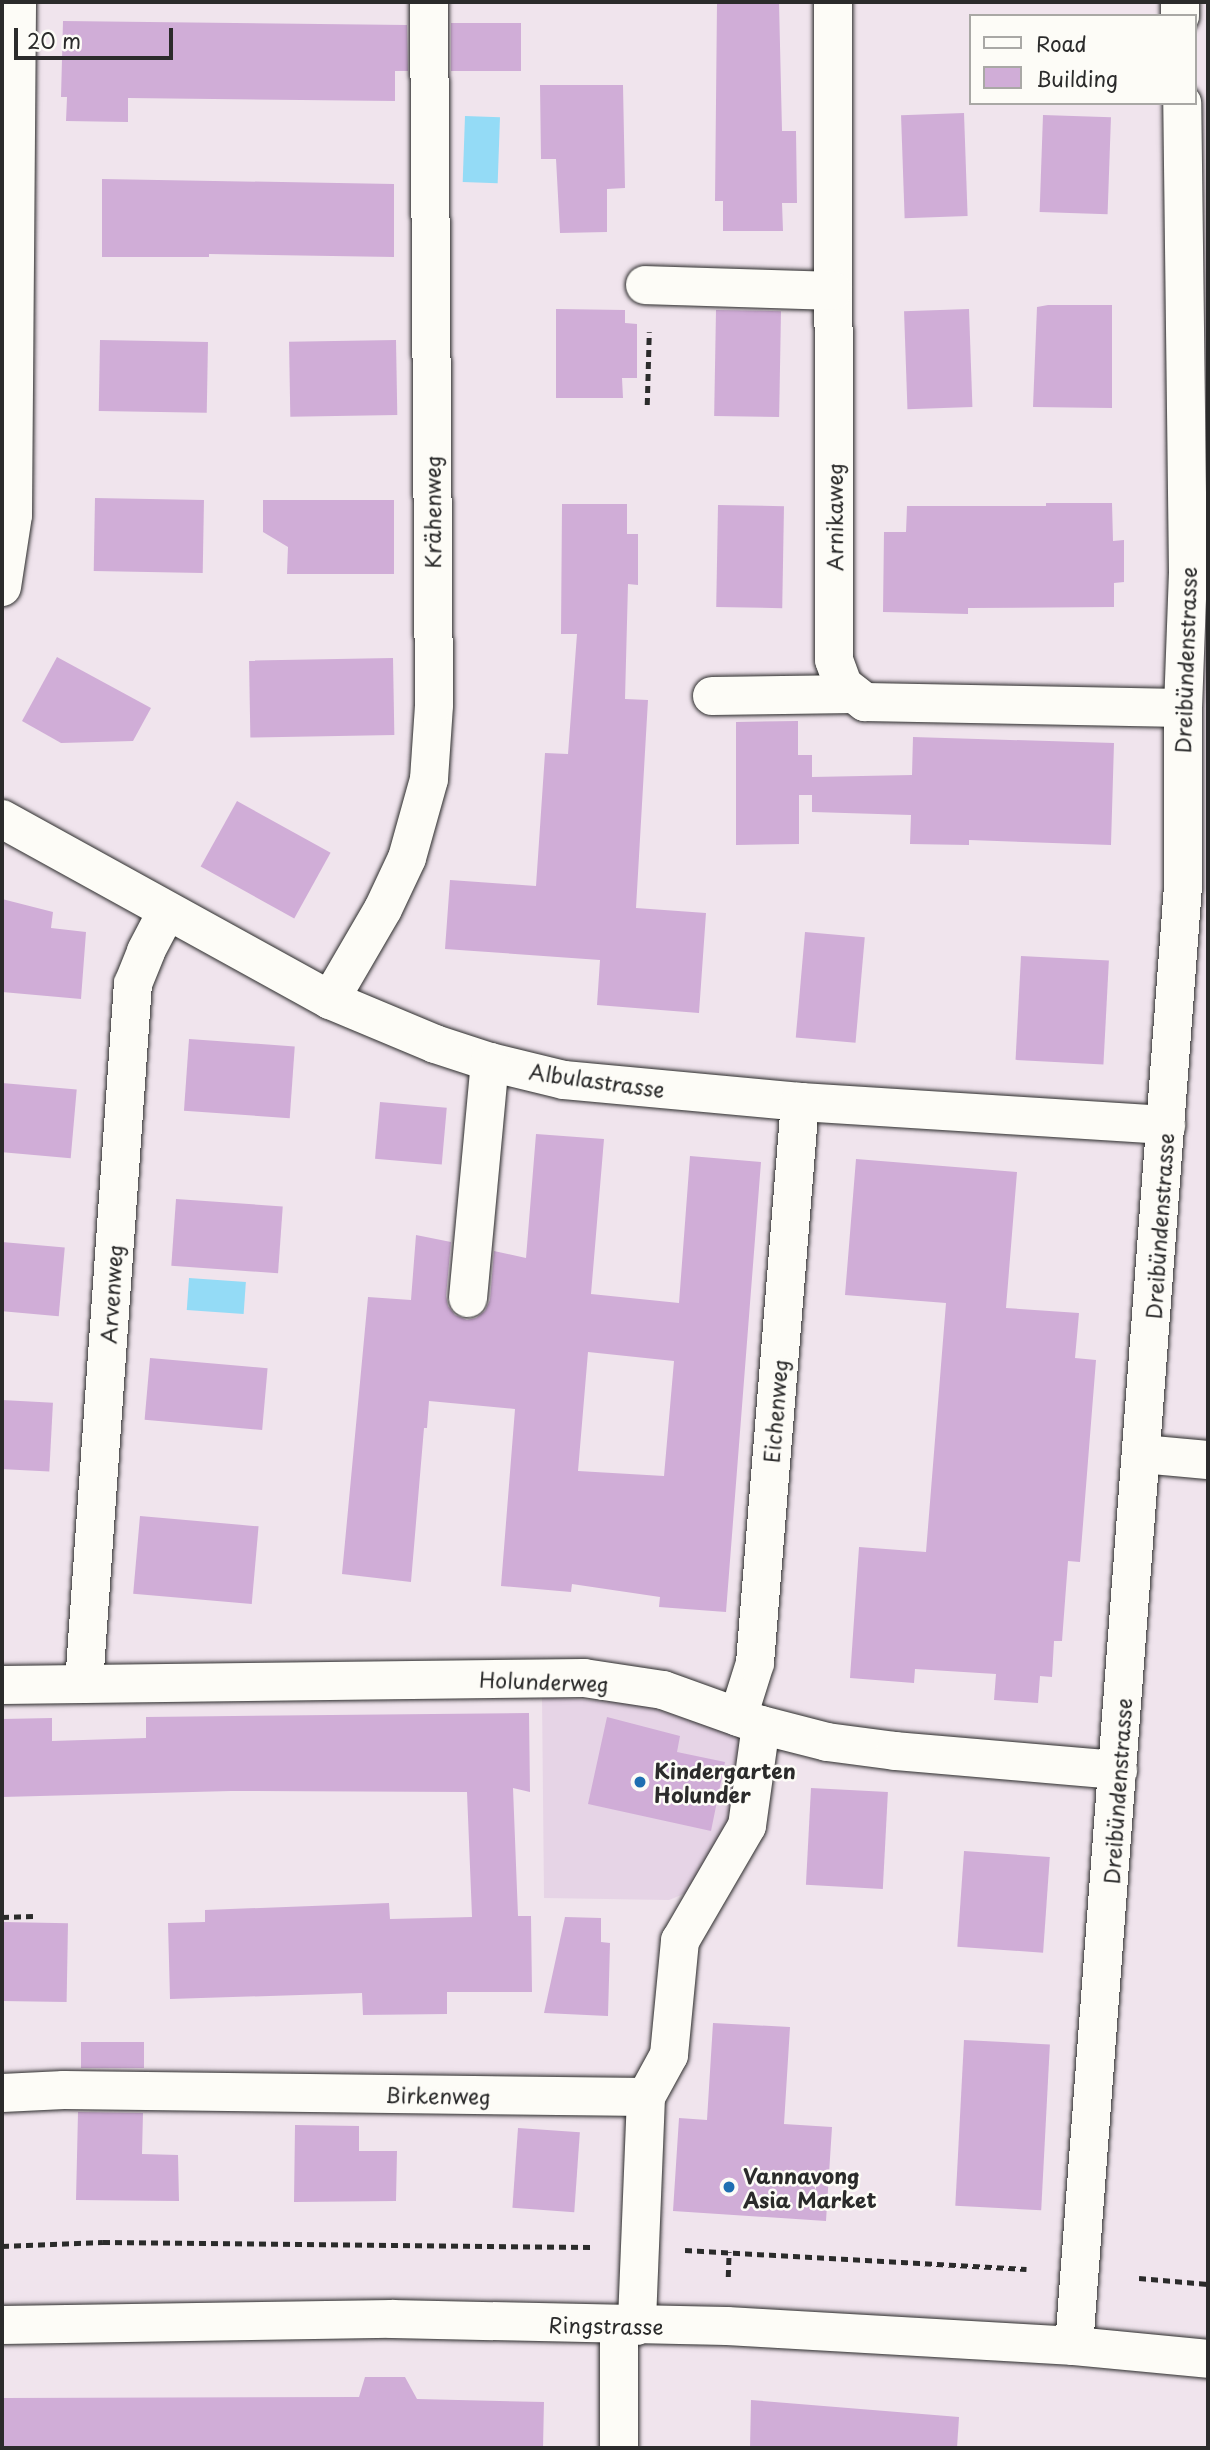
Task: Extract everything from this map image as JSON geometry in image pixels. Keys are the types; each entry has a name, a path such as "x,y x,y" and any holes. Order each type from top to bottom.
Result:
{"street":[{"path":"2,587 13,515 17,2"},
{"name":"Krähenweg","path":"330,1000 383,909 407,858 429,779 434,705 429,2"},
{"name":"Arnikaweg","path":"833,2 834,660 842,685 854,694"},
{"name":"Dreibündenstrasse","path":"1074,2346 1166,1125 1195,888 1183,708 1198,575 1182,105"},
{"path":"648,286 833,291"},
{"path":"712,696 854,694 865,702 1183,708"},
{"name":"Albulastrasse","path":"2,819 330,1000 435,1044 490,1062 564,1080 800,1102 1166,1125"},
{"name":"Arvenweg","path":"83,1684 133,984 146,951 167,911"},
{"path":"468,1298 490,1062"},
{"name":"Eichenweg","path":"646,2097 669,2054 680,1941 747,1826 750,1721 800,1102"},
{"path":"1142,1454 1208,1460"},
{"name":"Holunderweg","path":"2,1685 584,1678 663,1690 750,1721 827,1742 895,1751 1118,1770"},
{"name":"Birkenweg","path":"2,2093 64,2090 646,2097"},
{"path":"619,2448 628,2326 640,2248 646,2097"},
{"name":"Ringstrasse","path":"2,2325 392,2319 727,2326 1074,2346 1208,2358"}],"path":[{"path":"647,405 648,286"},
{"path":"2,1917 33,1916"},
{"path":"2,2246 103,2242 640,2248 1026,2269"},
{"path":"728,2277 729,2252"},
{"path":"1139,2278 1208,2284"}],"shaded area":[{"name":"Kindergarten Holunder","path":"542,1697 640,1704 746,1739 729,1824 696,1889 669,1900 544,1898"}],"water":[{"path":"465,116 500,117 498,183 463,182"},
{"path":"189,1278 246,1282 244,1314 187,1310"}],"building":[{"path":"717,2 779,2 782,131 796,131 797,203 782,203 783,231 723,231 723,201 715,201"},
{"path":"63,21 407,25 408,71 395,71 395,101 128,98 128,122 66,121 67,97 61,97"},
{"path":"451,23 521,23 521,71 451,71"},
{"path":"540,85 623,85 625,188 607,189 607,232 560,233 556,159 541,159"},
{"path":"964,113 968,216 905,218 901,115"},
{"path":"1043,115 1111,117 1108,214 1040,212"},
{"path":"102,179 394,184 394,257 209,254 209,257 102,257"},
{"path":"1112,305 1112,408 1033,407 1037,307"},
{"path":"556,309 625,310 625,323 637,324 637,378 622,378 623,398 556,398"},
{"path":"969,309 972,407 907,409 904,311"},
{"path":"716,310 781,311 779,417 714,416"},
{"path":"100,340 208,342 207,413 99,411"},
{"path":"396,340 397,415 290,417 289,342"},
{"path":"95,498 204,500 203,573 94,571"},
{"path":"263,500 394,500 394,574 287,574 288,547 263,532"},
{"path":"1046,503 1112,503 1113,541 1124,540 1124,582 1114,583 1114,607 968,608 968,614 883,612 884,532 906,532 907,506 1046,506"},
{"path":"562,504 627,504 627,534 638,534 638,585 628,584 625,699 648,700 636,908 706,913 699,1013 597,1005 600,960 445,949 450,880 536,886 545,753 568,754 577,634 561,634"},
{"path":"718,505 784,506 782,608 716,607"},
{"path":"57,657 151,708 133,741 61,743 22,721"},
{"path":"393,658 394,735 250,738 249,661"},
{"path":"798,721 798,755 812,755 812,777 912,775 913,737 1114,743 1111,845 969,840 969,845 910,844 911,815 812,812 812,795 799,795 799,844 736,845 736,722"},
{"path":"237,801 331,853 294,918 201,867"},
{"path":"2,899 53,912 51,928 86,932 81,999 2,992"},
{"path":"805,932 865,937 856,1043 796,1038"},
{"path":"1021,956 1109,961 1103,1064 1016,1060"},
{"path":"189,1039 295,1046 290,1118 184,1111"},
{"path":"2,1083 77,1090 71,1158 2,1152"},
{"path":"380,1102 447,1108 442,1165 375,1159"},
{"path":"536,1134 604,1139 591,1294 679,1303 690,1156 761,1162 726,1612 659,1607 660,1597 572,1584 571,1592 501,1586 515,1409 429,1401 427,1428 424,1428 411,1582 342,1574 368,1297 411,1300 416,1235 451,1242 446,1296 448,1306 455,1315 467,1320 476,1318 485,1311 490,1300 494,1251 526,1258","holes":["588,1352 674,1361 664,1476 578,1471"]},
{"path":"856,1159 1017,1172 1006,1308 1079,1313 1075,1358 1096,1360 1080,1562 1068,1561 1062,1641 1054,1641 1052,1677 1040,1676 1038,1703 994,1700 996,1674 915,1669 914,1683 850,1678 859,1547 926,1552 946,1303 845,1295"},
{"path":"176,1199 283,1206 278,1273 171,1266"},
{"path":"2,1242 65,1247 59,1316 2,1311"},
{"path":"150,1358 268,1368 262,1430 145,1420"},
{"path":"2,1400 53,1403 49,1472 2,1469"},
{"path":"140,1516 259,1526 252,1604 133,1594"},
{"path":"529,1713 530,1792 513,1788 518,1916 531,1916 532,1992 447,1992 447,2014 363,2015 362,1993 170,1999 168,1923 205,1922 205,1910 389,1903 390,1919 472,1917 467,1792 231,1791 2,1797 2,1719 52,1718 52,1741 146,1738 146,1717"},
{"path":"607,1717 680,1736 677,1752 725,1762 711,1831 588,1804"},
{"path":"811,1788 888,1792 883,1889 806,1885"},
{"path":"964,1851 1050,1857 1043,1953 957,1947"},
{"path":"565,1917 601,1918 601,1942 610,1943 608,2016 544,2013"},
{"path":"3,1922 68,1923 67,2002 2,2001"},
{"path":"713,2023 790,2027 784,2124 832,2127 826,2221 673,2211 679,2118 707,2120"},
{"path":"964,2040 1050,2045 1041,2210 955,2206"},
{"path":"81,2042 144,2042 144,2068 81,2068"},
{"path":"78,2112 143,2113 142,2154 178,2155 179,2201 76,2200"},
{"path":"295,2125 359,2126 359,2151 397,2151 396,2201 294,2202"},
{"path":"518,2128 580,2132 574,2212 512,2208"},
{"path":"365,2377 405,2377 417,2399 544,2402 543,2448 3,2448 4,2398 359,2397"},
{"path":"751,2400 959,2417 957,2448 750,2448"}],"place":[{"name":"Kindergarten Holunder","path":"640,1782"},
{"name":"Vannavong Asia Market","path":"729,2187"}]}
